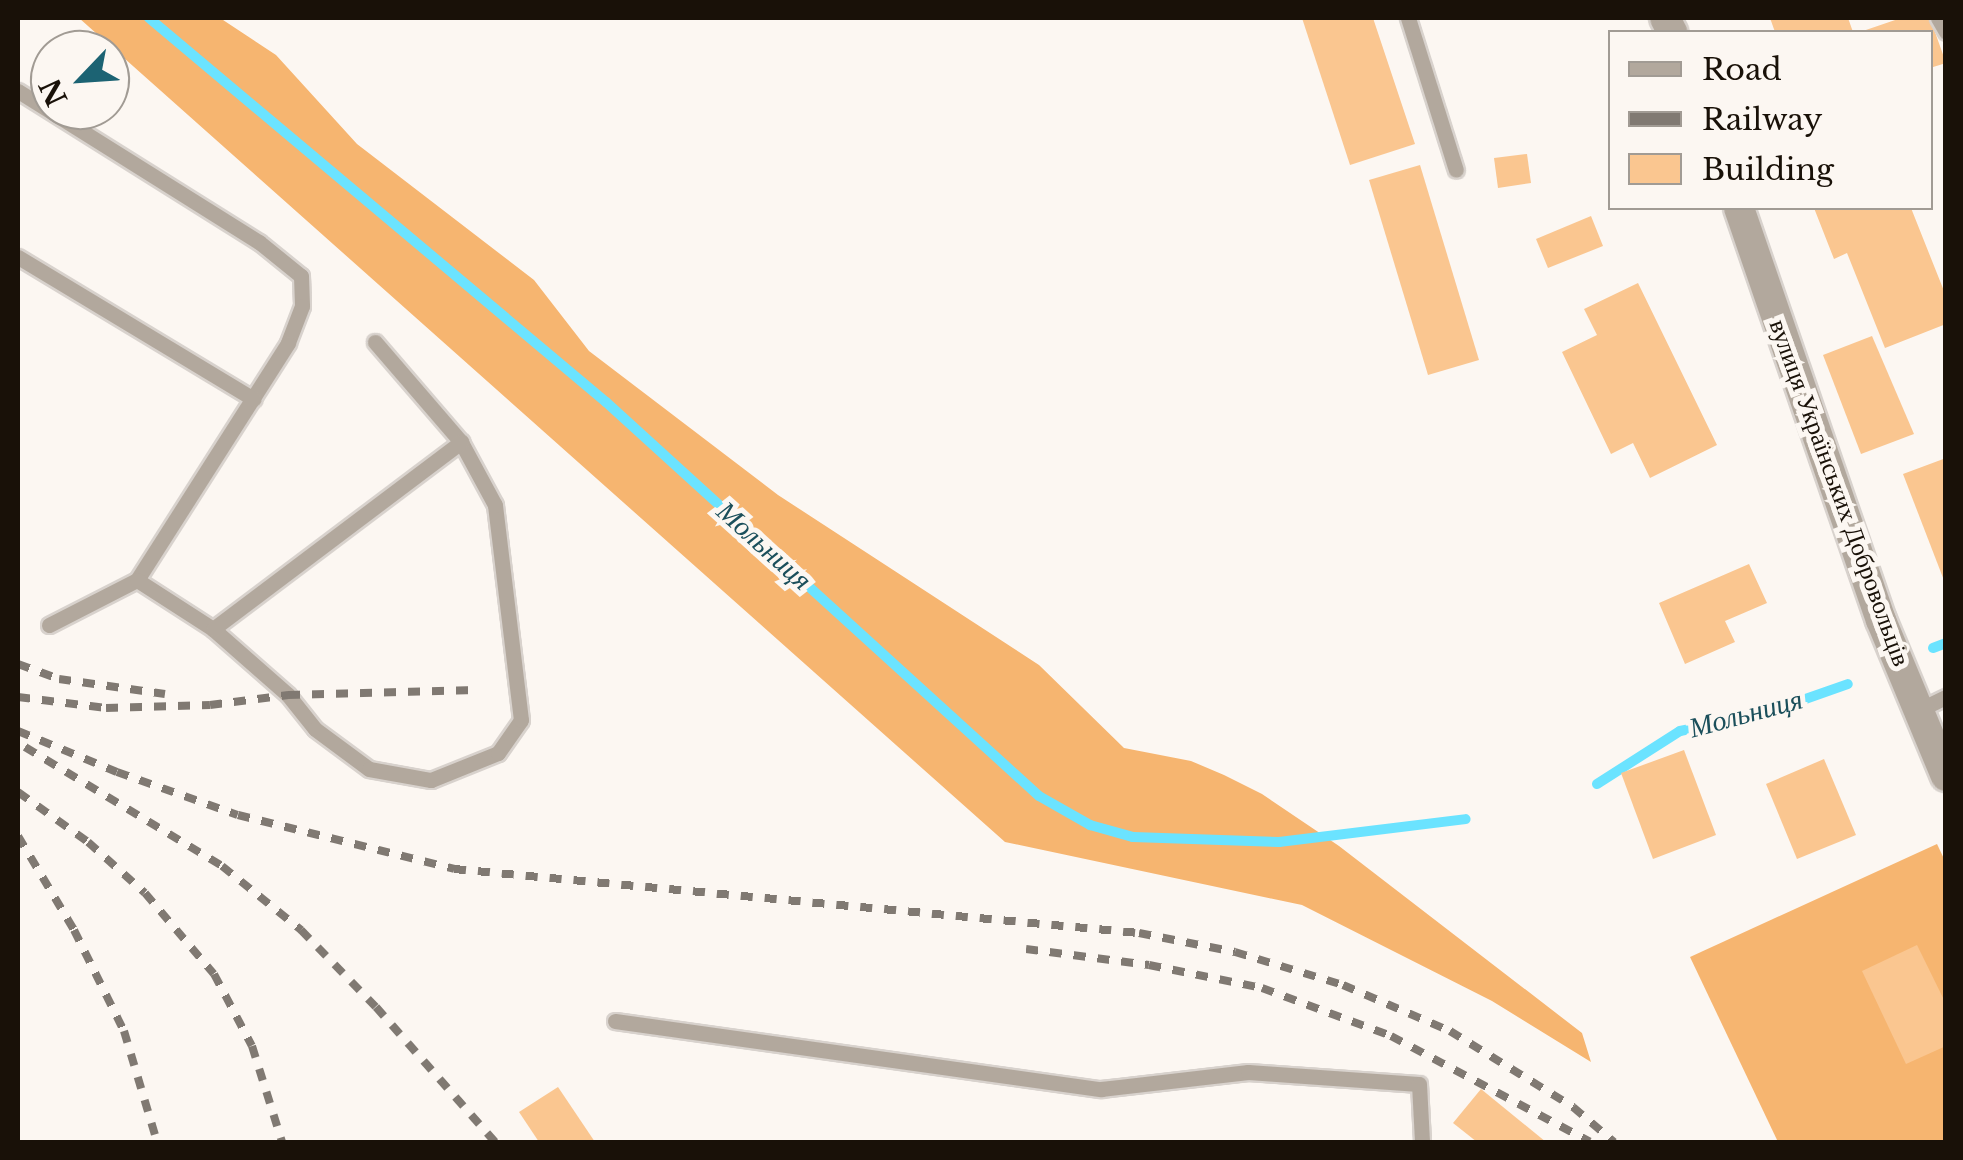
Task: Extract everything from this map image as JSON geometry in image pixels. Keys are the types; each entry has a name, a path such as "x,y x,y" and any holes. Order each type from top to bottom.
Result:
{"street":[{"name":"вулиця Українських Добровольців","path":"1739,210 1881,620 1932,704 1946,776"}],"lane":[{"path":"1408,18 1456,170"},
{"path":"1938,18 1946,32"},
{"path":"18,91 259,242 300,276 302,306 288,343 137,580 49,625"},
{"path":"18,257 253,398"},
{"path":"137,580 214,630 288,695 316,729 369,769 431,780 498,753 521,720 495,505 461,442 375,342"},
{"path":"214,630 461,442"},
{"path":"615,1021 1101,1089 1248,1072 1420,1084 1422,1142"}],"shaded area":[{"path":"79,18 220,18 276,55 357,144 534,280 589,351 778,495 1039,665 1124,748 1191,761 1224,775 1262,794 1339,846 1582,1033 1591,1062 1492,1001 1302,905 1005,842 130,63 130,30 92,30"},
{"path":"1937,844 1946,863 1945,1142 1778,1142 1690,957"}],"building":[{"path":"1302,18 1373,18 1415,144 1350,165"},
{"path":"1770,18 1848,18 1852,30 1774,30"},
{"path":"1901,18 1930,18 1946,63 1933,67 1933,30 1866,30"},
{"path":"1527,154 1531,183 1498,188 1494,158"},
{"path":"1420,165 1479,360 1428,375 1369,180"},
{"path":"1815,210 1912,210 1946,296 1946,324 1885,348 1847,253 1834,259"},
{"path":"1591,216 1603,246 1548,268 1536,239"},
{"path":"1638,283 1717,445 1650,478 1633,443 1611,454 1562,352 1597,335 1584,309"},
{"path":"1872,336 1914,434 1861,454 1823,355"},
{"path":"1946,458 1946,583 1945,583 1903,474"},
{"path":"1749,564 1767,603 1725,621 1735,642 1685,664 1659,603"},
{"path":"1684,750 1716,835 1653,859 1621,773"},
{"path":"1824,759 1856,835 1797,859 1766,784"},
{"path":"1917,945 1946,1004 1946,1046 1906,1064 1862,971"},
{"path":"558,1087 595,1142 539,1142 519,1112"},
{"path":"1481,1089 1546,1142 1477,1142 1453,1123"}],"waterway":[{"name":"Мольниця","path":"149,18 606,402 1039,796 1090,825 1133,837 1279,842 1466,819"},
{"name":"Мольниця","path":"1933,648 1946,643"},
{"name":"Мольниця","path":"1597,784 1680,731 1760,715 1848,684"}],"railway":[{"path":"18,664 59,679 165,694"},
{"path":"18,697 106,708 210,705 288,695 476,690"},
{"path":"18,731 238,815 454,869 1139,933 1235,952 1343,985 1450,1031 1573,1107 1614,1142"},
{"path":"25,747 222,866 301,930 376,1007 495,1142"},
{"path":"18,792 88,842 145,893 214,974 252,1046 282,1142"},
{"path":"18,836 74,930 124,1031 157,1142"},
{"path":"1026,949 1149,965 1262,988 1391,1036 1590,1142"}]}
